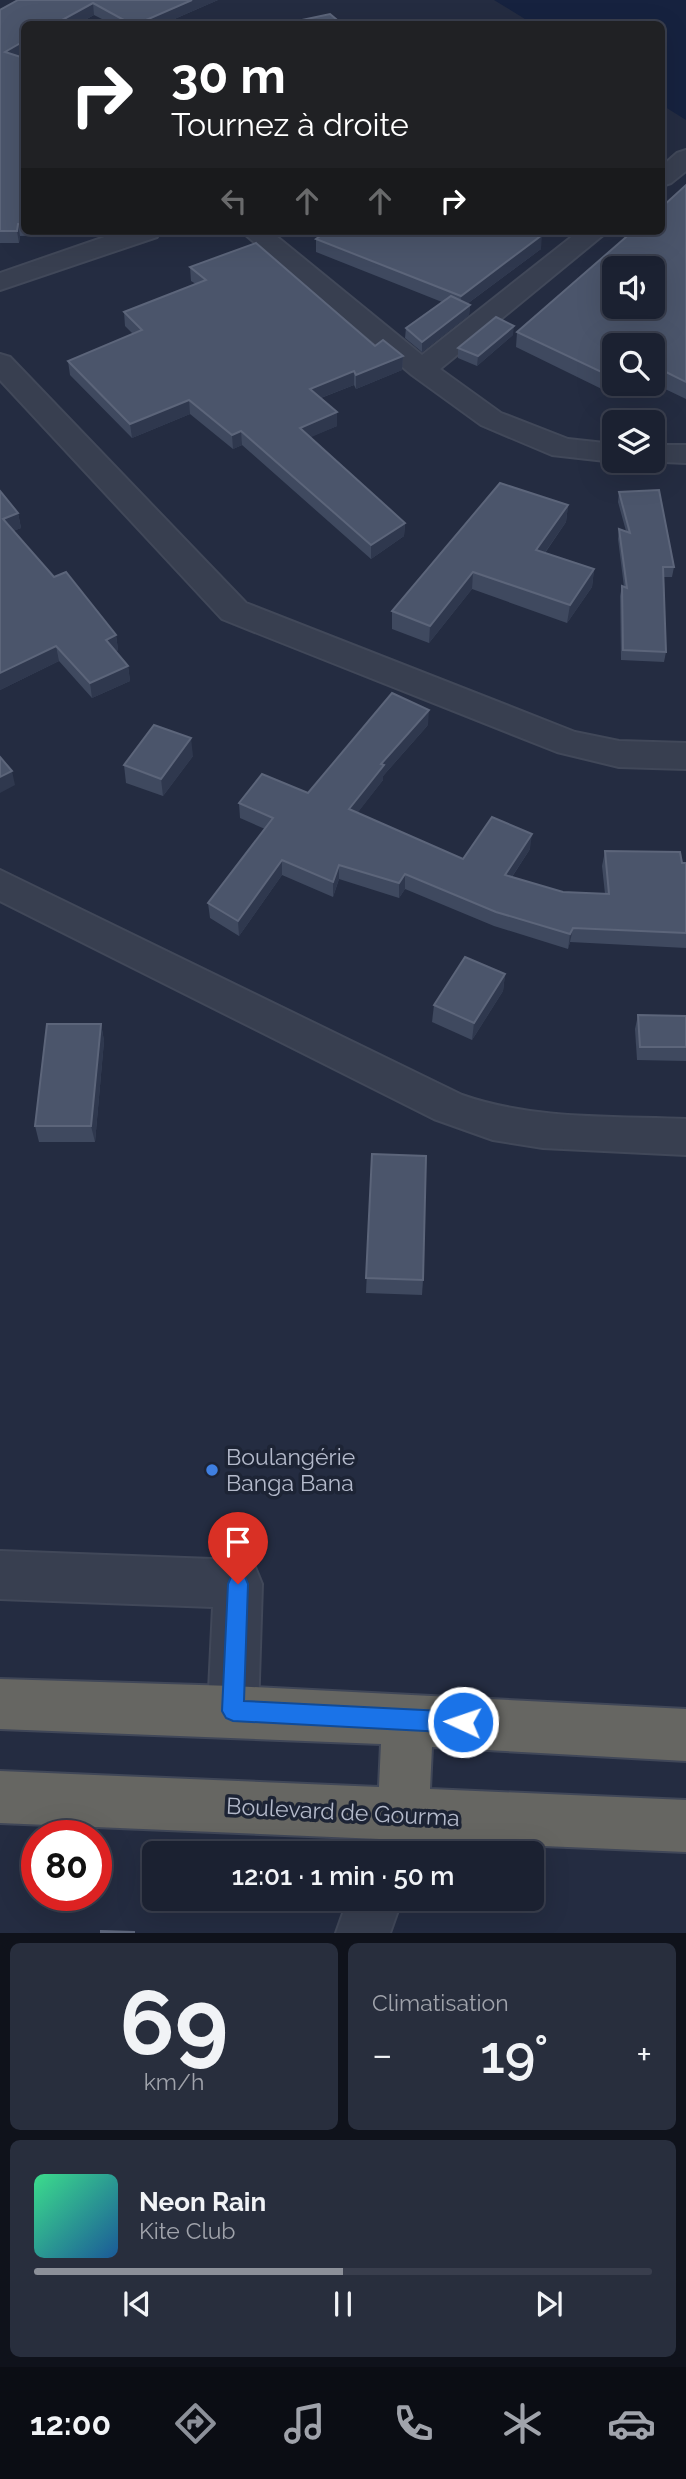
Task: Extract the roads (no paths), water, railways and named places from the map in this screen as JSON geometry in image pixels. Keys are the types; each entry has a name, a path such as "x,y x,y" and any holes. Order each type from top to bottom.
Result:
{"highway":[{"path":"0,1704 233,1711 686,1735"},
{"path":"397,1834 408,1719"},
{"name":"Boulevard de Gourma","path":"0,1797 397,1834 686,1826"}],"street":[{"path":"665,176 686,158"},
{"path":"0,282 136,235"},
{"path":"259,235 422,369 491,419 577,451 602,452"},
{"path":"422,369 590,235"},
{"path":"0,363 234,611 569,743 619,754 686,756"},
{"path":"665,453 686,454"},
{"path":"0,884 448,1107 493,1123 543,1130 686,1138"},
{"path":"0,1575 238,1584 233,1711"},
{"path":"363,1933 371,1911"}],"water":[{"path":"494,0 686,0 686,120 665,107 665,21 528,21"}],"place":[{"name":"Boulangérie Banga Bana","path":"212,1470"}]}
